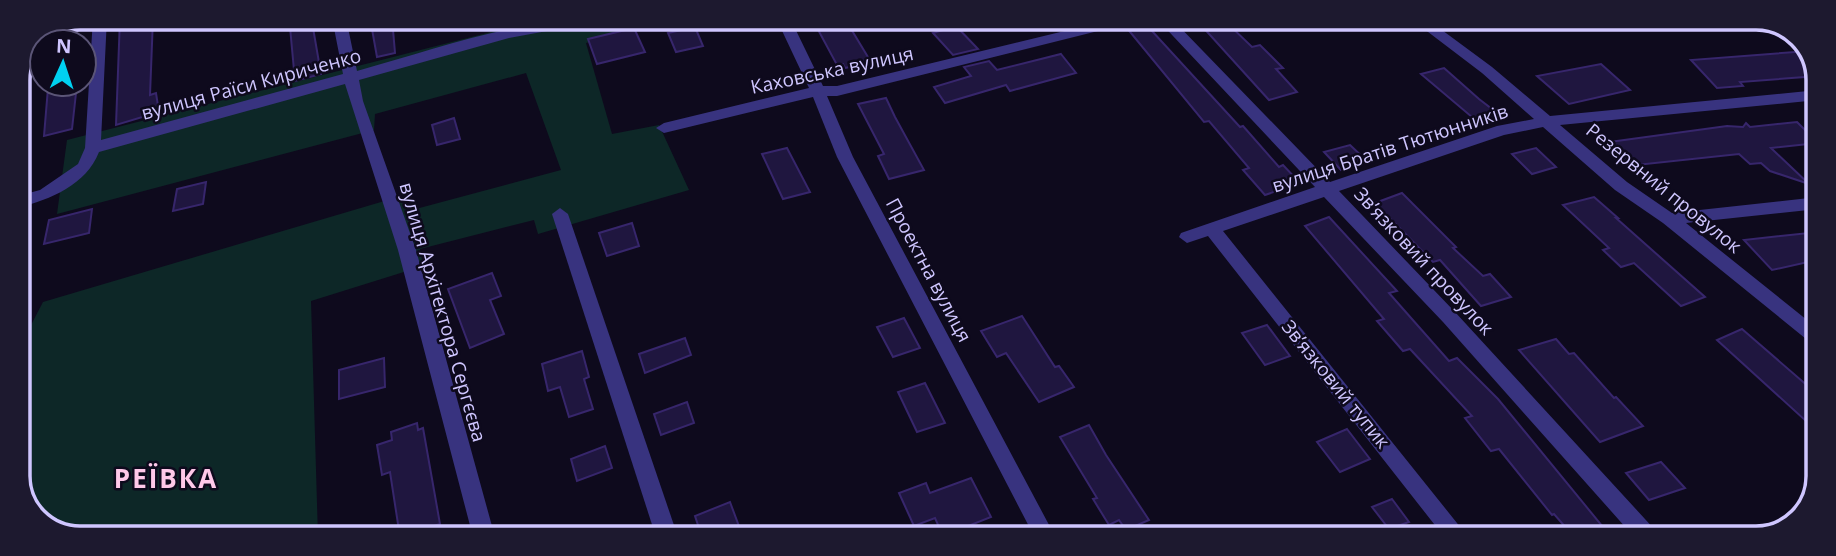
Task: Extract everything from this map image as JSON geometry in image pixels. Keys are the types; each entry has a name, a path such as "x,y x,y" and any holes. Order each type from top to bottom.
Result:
{"street":[{"path":"30,199 46,194 85,167 93,148 99,30"},
{"name":"вулиця Архітектора Сергєєва","path":"341,30 356,102 407,250 481,526"},
{"path":"506,30 508,34"},
{"name":"вулиця Раїси Кириченко","path":"93,148 351,76 530,30"},
{"name":"Проектна вулиця","path":"789,30 845,157 1040,526"},
{"name":"Каховська вулиця","path":"664,128 818,91 837,91 1085,30"},
{"name":"Звʼязковий провулок","path":"1175,30 1449,317 1637,526"},
{"name":"Резервний провулок","path":"1433,30 1549,121 1621,186 1669,219 1806,329"},
{"name":"вулиця Братів Тютюнників","path":"1187,237 1502,130 1549,121 1806,96"},
{"path":"1669,219 1806,204"},
{"path":"560,214 663,526"},
{"name":"Звʼязковий тупик","path":"1213,230 1448,526"}],"green space":[{"path":"636,30 586,43 612,134 659,125 689,190 538,234 534,220 420,249 423,266 311,301 318,526 79,526 57,521 42,509 31,489 30,480 30,327 43,302 398,197 412,210 561,170 526,73 375,114 374,130 57,214 67,140 495,31"}],"building":[{"path":"120,30 153,30 150,95 156,93 159,112 116,125"},
{"path":"290,30 313,30 321,74 295,81"},
{"path":"372,30 393,30 395,53 377,57"},
{"path":"635,30 645,52 597,64 588,39"},
{"path":"696,30 703,46 676,52 668,33"},
{"path":"818,30 852,30 871,62 845,68 843,64 837,65"},
{"path":"960,30 978,49 953,55 933,33"},
{"path":"1128,30 1151,30 1240,127 1243,126 1279,167 1283,165 1300,183 1265,195 1243,170 1249,168 1209,121 1204,122"},
{"path":"1205,30 1234,30 1252,47 1260,45 1283,68 1276,69 1297,92 1269,100"},
{"path":"1798,52 1806,77 1740,82 1743,86 1717,88 1691,60"},
{"path":"1061,54 1076,73 1010,91 1006,85 945,103 934,87 971,76 964,67 989,61 997,70"},
{"path":"1601,64 1630,90 1569,104 1537,76"},
{"path":"1444,68 1501,116 1479,123 1421,74"},
{"path":"47,98 75,98 72,129 44,136"},
{"path":"886,98 924,170 889,179 878,156 884,154 858,104"},
{"path":"454,118 460,139 437,145 432,125"},
{"path":"1797,122 1806,131 1806,144 1771,148 1806,183 1770,171 1761,163 1750,164 1739,154 1627,166 1622,160 1617,161 1602,143 1727,126 1743,127 1746,123 1750,127"},
{"path":"1350,145 1367,161 1341,170 1324,152"},
{"path":"787,148 810,192 783,199 762,154"},
{"path":"1536,148 1556,167 1532,174 1512,154"},
{"path":"206,182 203,204 173,211 177,189"},
{"path":"1402,193 1456,247 1453,248 1483,276 1490,274 1511,297 1481,306 1440,260 1433,262 1375,203"},
{"path":"1594,197 1705,297 1681,306 1634,263 1621,267 1603,250 1609,248 1563,205"},
{"path":"92,209 89,233 44,244 49,220"},
{"path":"1329,217 1397,291 1389,293 1449,361 1457,358 1498,399 1602,526 1564,526 1552,515 1499,449 1491,451 1465,418 1472,416 1410,349 1403,351 1377,321 1384,319 1305,226"},
{"path":"632,223 639,246 607,256 599,233"},
{"path":"1806,233 1806,262 1772,270 1744,240"},
{"path":"492,273 501,296 490,300 504,334 470,348 448,289"},
{"path":"1022,316 1055,367 1059,366 1074,387 1039,402 1006,353 997,357 981,331"},
{"path":"904,318 920,348 893,357 877,327"},
{"path":"1267,325 1290,356 1265,365 1242,333"},
{"path":"1742,329 1806,384 1806,421 1717,340"},
{"path":"685,338 691,355 645,373 639,354"},
{"path":"1556,339 1569,354 1574,353 1643,426 1600,442 1519,350"},
{"path":"582,351 589,377 584,379 593,409 569,417 560,387 548,391 542,364"},
{"path":"384,358 385,387 339,399 339,370"},
{"path":"925,383 945,423 917,432 898,392"},
{"path":"687,402 694,423 661,435 654,414"},
{"path":"417,423 418,430 423,428 440,524 398,526 390,472 382,475 377,445 392,440 391,432"},
{"path":"1089,425 1149,520 1135,526 1123,526 1119,520 1109,525 1093,499 1097,498 1060,437"},
{"path":"1347,429 1370,459 1340,472 1317,442"},
{"path":"605,446 612,468 577,481 571,459"},
{"path":"1661,462 1685,488 1649,500 1626,473"},
{"path":"971,478 991,517 968,526 939,526 935,518 914,526 899,493 926,483 930,493"},
{"path":"1392,499 1409,522 1387,526 1372,507"},
{"path":"730,502 739,526 698,526 695,516"}],"district":[{"name":"РЕЇВКА","path":"166,478"}]}
